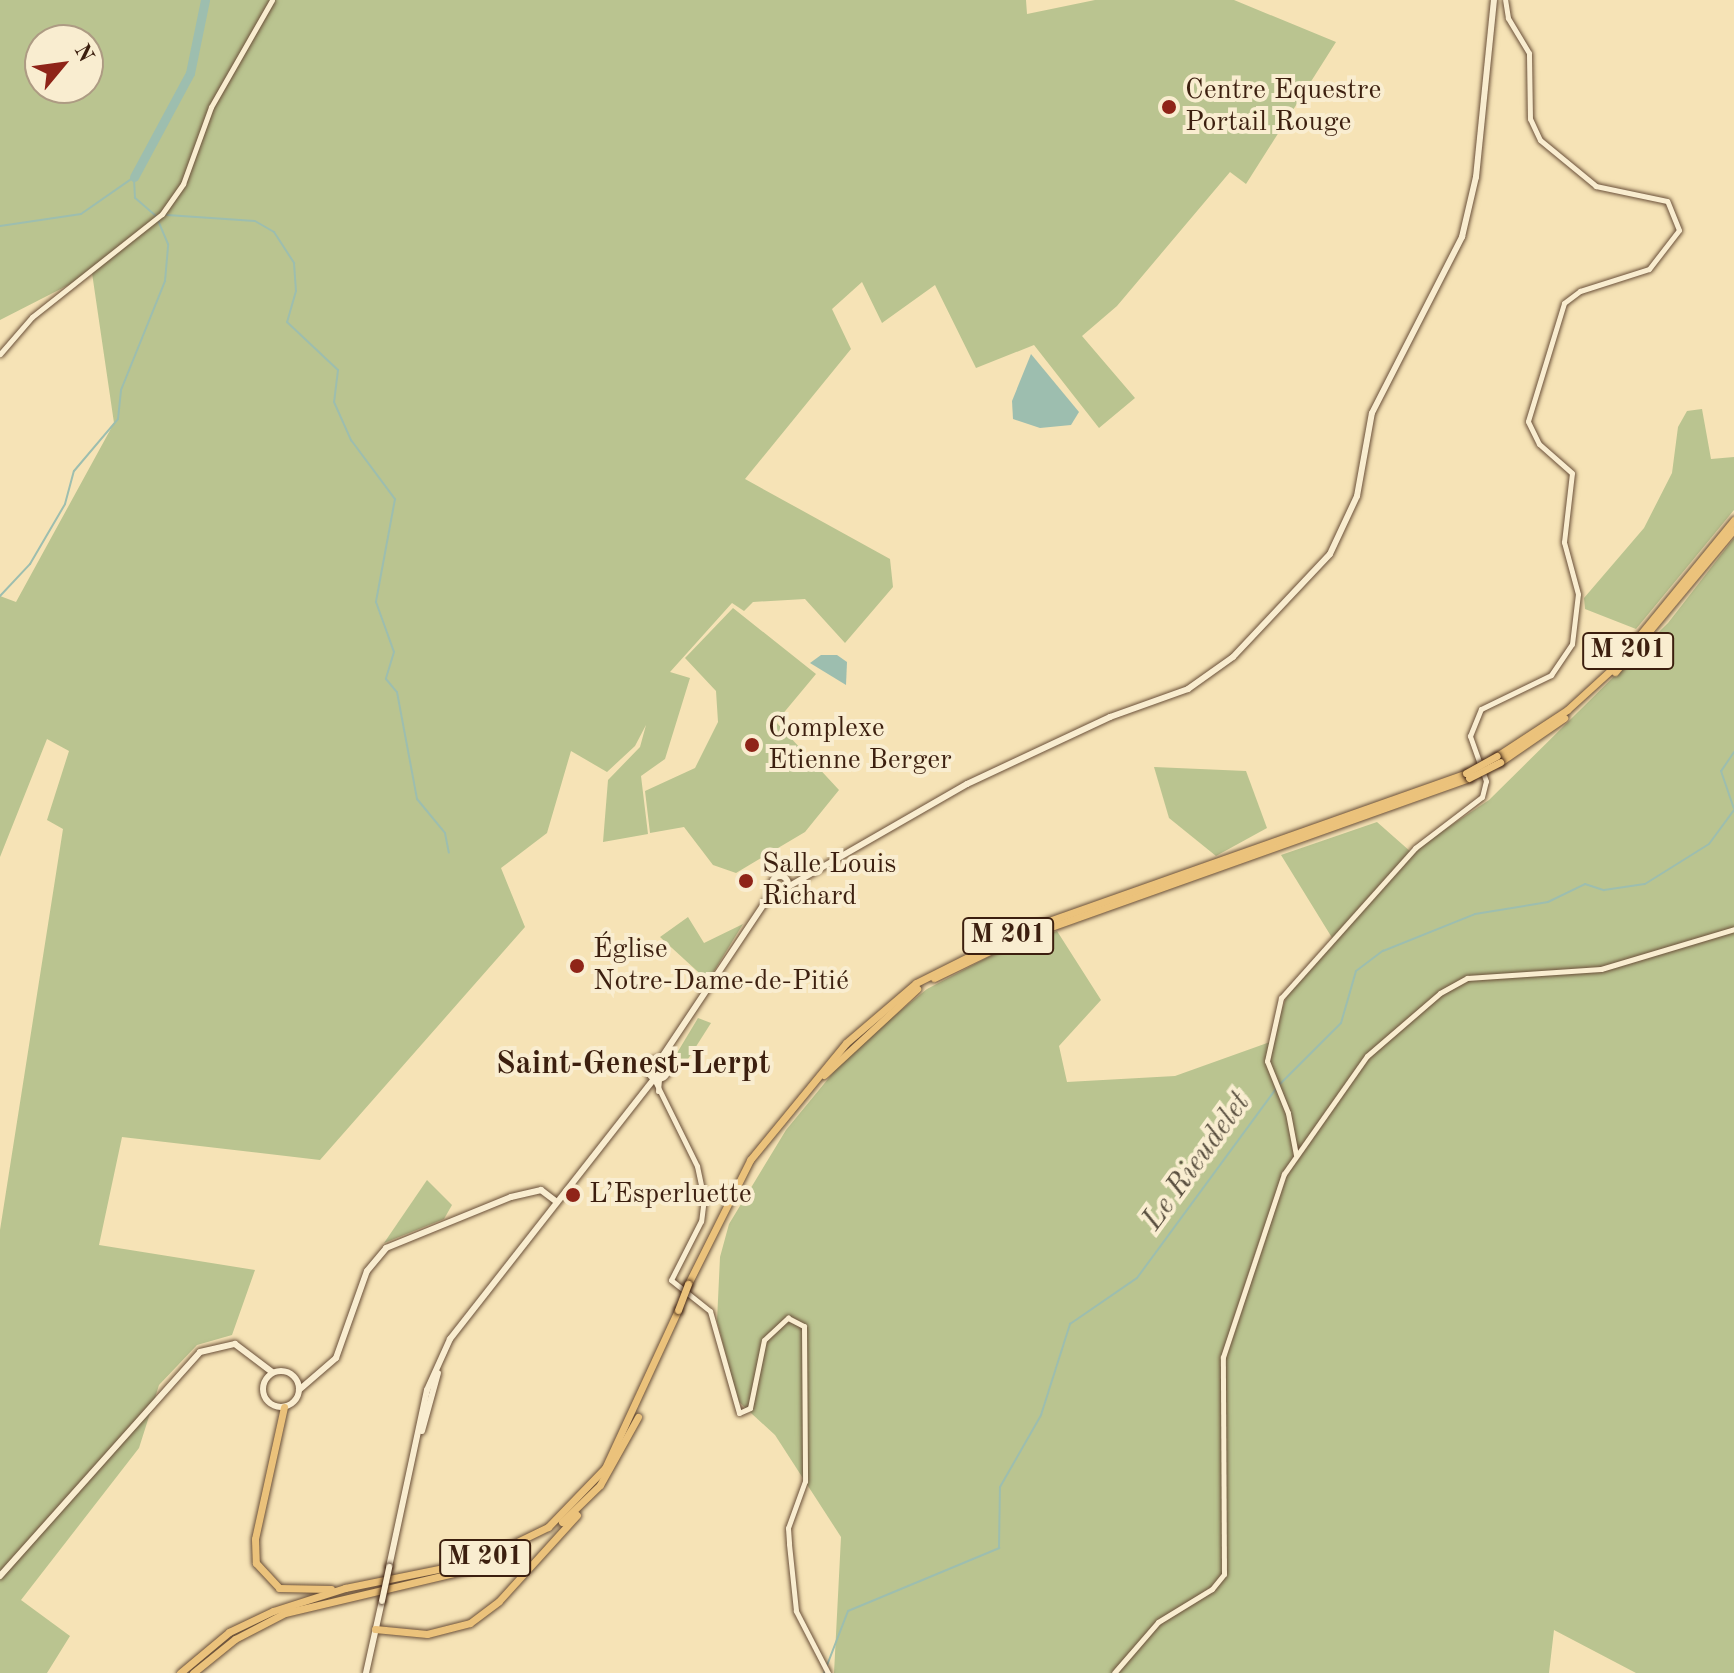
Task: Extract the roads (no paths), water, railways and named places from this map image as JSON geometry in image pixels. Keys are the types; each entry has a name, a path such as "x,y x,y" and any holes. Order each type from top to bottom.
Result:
{"highway":[{"name":"M 201","path":"1498,759 1567,710 1612,669 1734,520"},
{"name":"M 201","path":"193,1673 235,1639 285,1613 513,1553 567,1518 600,1485 632,1431 691,1285 750,1160 846,1043 916,983 1018,932 1467,775 1498,759 1559,722 1632,656 1734,529"},
{"name":"M 201","path":"180,1673 252,1620 345,1588 478,1561 531,1538 563,1515 616,1450 680,1311"},
{"path":"284,1407 255,1539 256,1563 279,1588 345,1588"},
{"path":"375,1629 441,1632 487,1613 600,1485"}],"main road":[{"path":"780,890 906,825 967,784 1198,683 1233,657 1330,554 1357,496 1372,413 1462,237 1476,177 1494,0"},
{"path":"780,890 776,878 796,882"},
{"path":"366,1673 433,1374 463,1324 642,1091 654,1080 755,917 786,879"},
{"path":"654,1080 665,1060"},
{"path":"252,1358 264,1380 265,1399 284,1407 336,1358 367,1271 386,1248 511,1197 541,1190 557,1202"},
{"path":"0,1576 189,1362 226,1343 272,1372 285,1371 297,1380 314,1379"},
{"path":"264,1380 272,1372"},
{"path":"297,1380 299,1390"}],"street":[{"path":"0,354 32,317 158,218 183,184 202,125 272,0"},
{"path":"1296,1155 1282,1101 1274,1087 1269,1040 1286,990 1415,848 1482,797 1486,781 1470,736 1481,709 1551,675 1568,655 1578,613 1564,542 1572,473 1531,434 1528,409 1549,363 1564,303 1580,291 1649,269 1679,230 1667,201 1596,186 1540,140 1530,119 1529,53 1508,18 1505,0"},
{"path":"1114,1673 1158,1622 1212,1589 1224,1574 1223,1357 1278,1187 1296,1155 1367,1056 1453,984 1479,976 1601,969 1734,929"},
{"path":"654,1080 697,1166 704,1198 701,1221 671,1280 710,1311 739,1413 750,1408 764,1340 784,1320 801,1320 805,1481 788,1528 789,1544 796,1611 826,1669"}],"waterway":[{"path":"134,177 190,73 205,0"},
{"path":"0,226 81,214 134,177"},
{"path":"0,596 30,564 65,504 74,471 118,419 121,390 165,281 168,244 156,216 135,198 134,177"},
{"path":"167,215 255,221 274,232 294,263 296,291 287,322 338,370 334,402 351,440 395,499 376,602 394,652 386,679 397,692 417,799 445,833 449,853"},
{"name":"Le Rieudelet","path":"1734,752 1721,771 1734,808"},
{"name":"Le Rieudelet","path":"1280,1084 1341,1023 1356,971 1383,951 1475,914 1548,902 1585,884 1604,890 1645,884 1709,844 1734,810"},
{"name":"Le Rieudelet","path":"824,1673 848,1611 999,1548 1000,1487 1041,1415 1070,1324 1137,1278 1276,1089"}],"place":[{"name":"Centre Equestre Portail Rouge","path":"1169,107"},
{"name":"Complexe Etienne Berger","path":"752,745"},
{"name":"Salle Louis Richard","path":"746,881"},
{"name":"Église Notre-Dame-de-Pitié","path":"577,966"},
{"name":"L’Esperluette","path":"573,1195"}],"district":[{"name":"Saint-Genest-Lerpt","path":"633,1065"}]}
